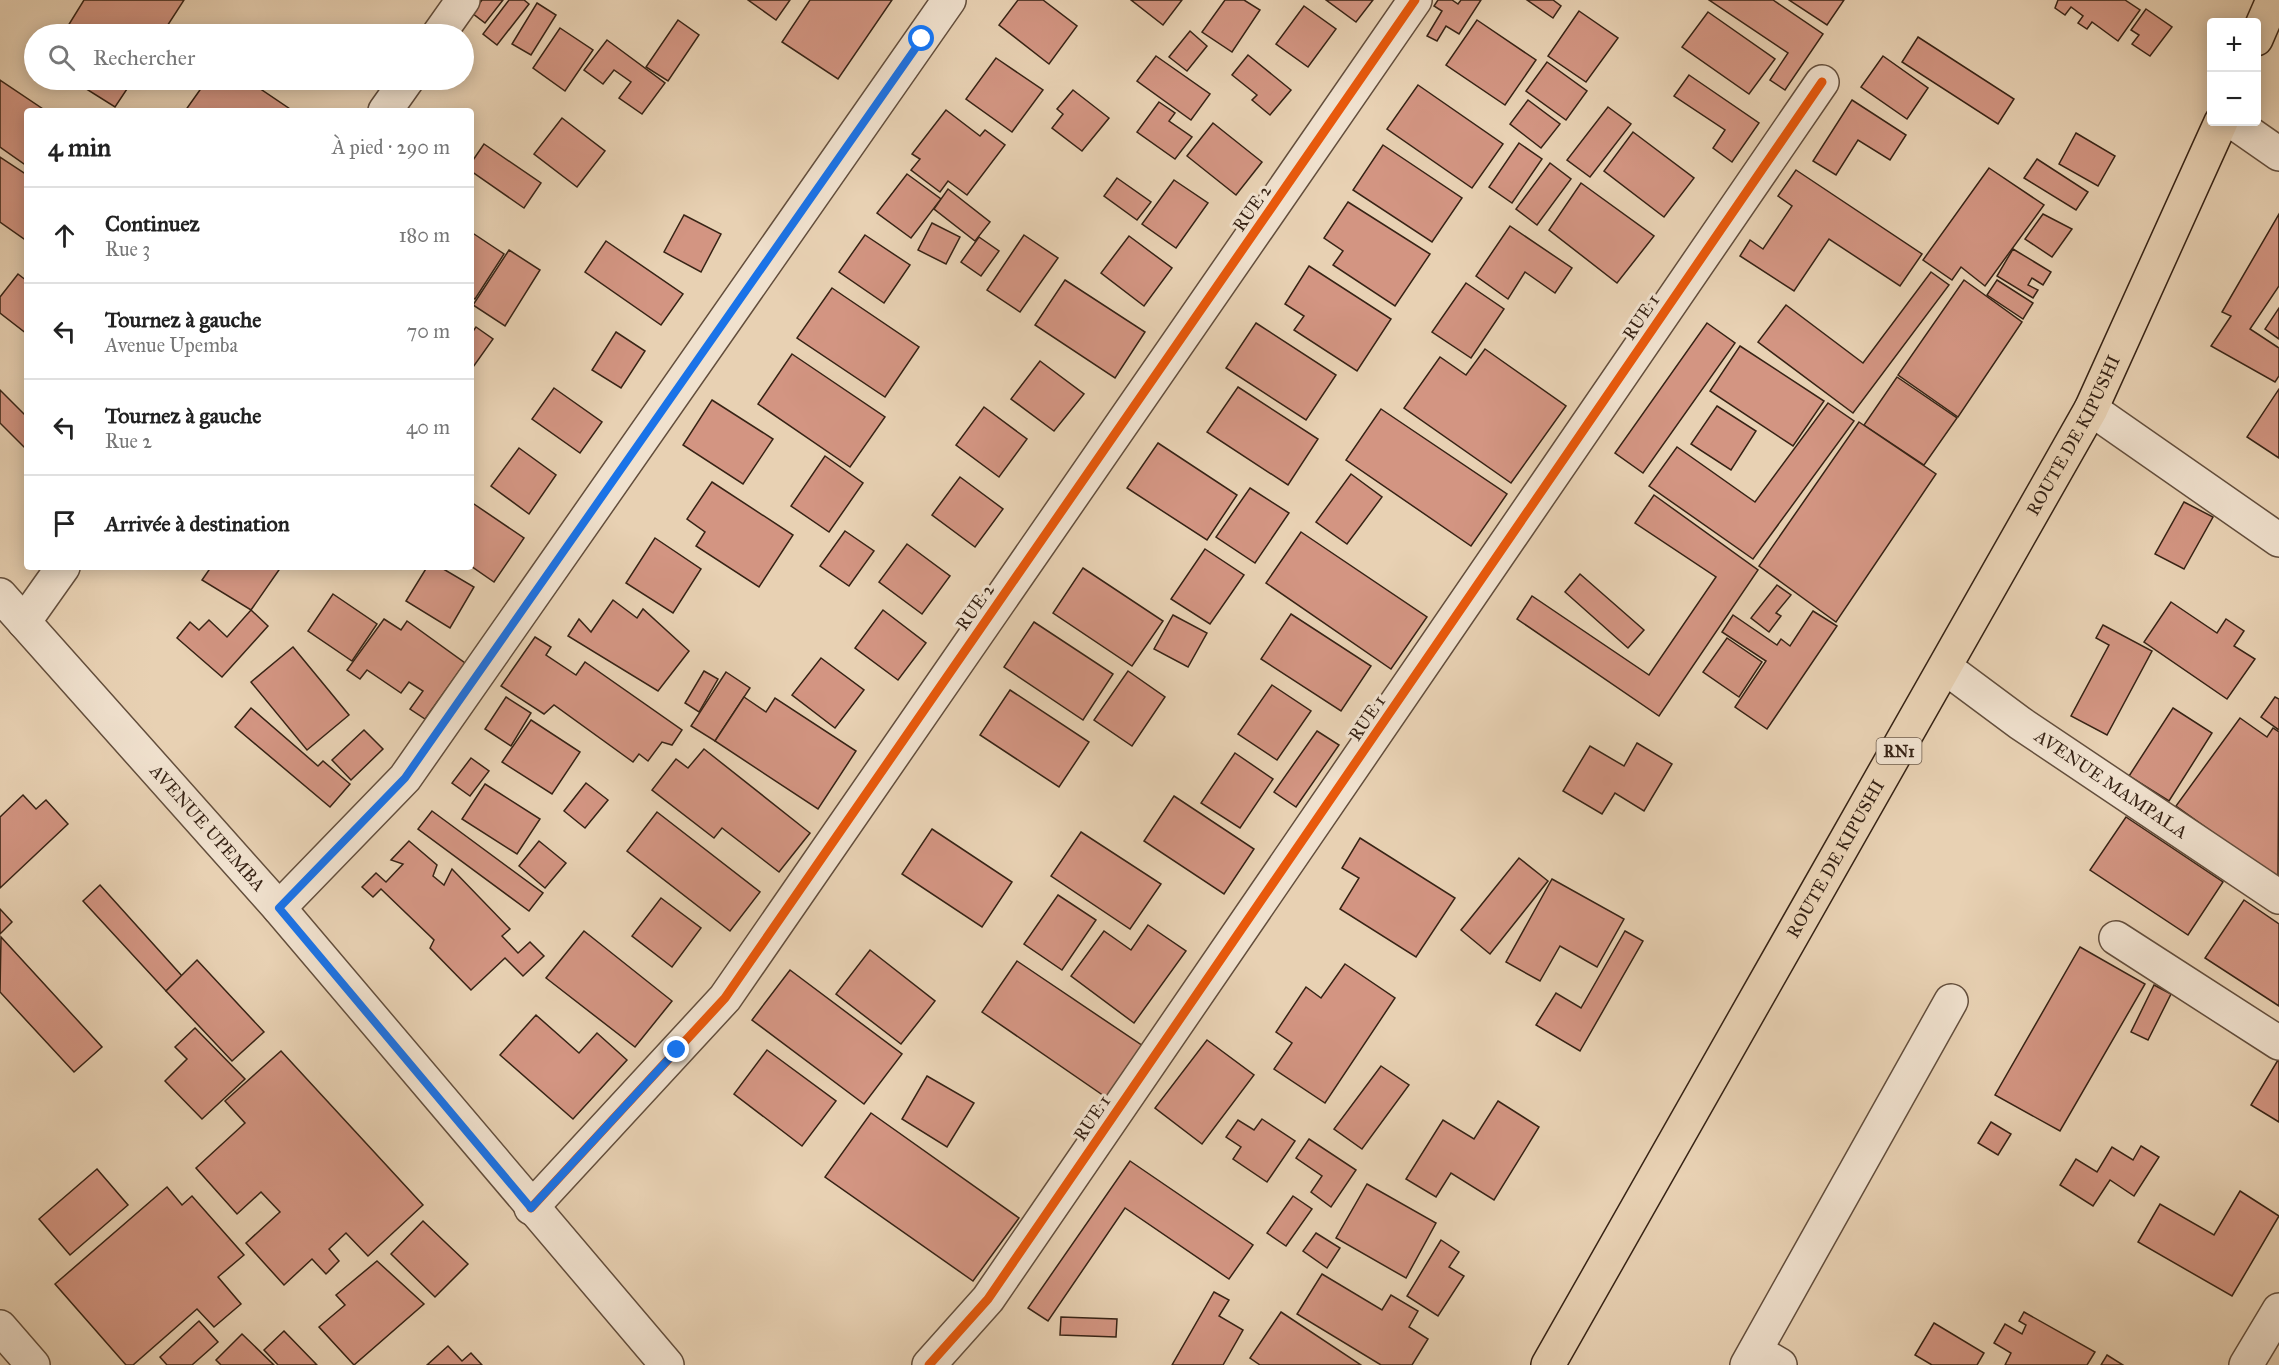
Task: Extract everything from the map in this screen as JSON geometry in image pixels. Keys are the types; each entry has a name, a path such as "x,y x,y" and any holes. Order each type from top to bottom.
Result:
{"highway":[{"path":"2261,28 2273,0"},
{"name":"ROUTE DE KIPUSHI","path":"1548,1365 1946,668 2091,409 2219,126"}],"street":[{"path":"445,24 463,0"},
{"path":"279,908 405,778 949,0"},
{"name":"RUE 2","path":"531,1208 725,998 1415,0"},
{"name":"RUE 1","path":"929,1365 988,1299 1822,82"},
{"path":"387,108 400,90"},
{"path":"2239,126 2279,154"},
{"path":"2091,409 2279,540"},
{"path":"24,622 61,570"},
{"name":"AVENUE UPEMBA","path":"0,595 279,908 531,1208 667,1365"},
{"name":"AVENUE MAMPALA","path":"1946,668 2020,723 2279,897"},
{"path":"2116,938 2279,1043"},
{"path":"1761,1360 1952,1001"},
{"path":"2254,1362 2279,1310"},
{"path":"0,1327 33,1365"}],"building":[{"path":"84,0 184,0 168,24 69,24"},
{"path":"482,0 503,0 485,23 472,13"},
{"path":"509,0 524,0 529,4 497,45 483,34"},
{"path":"748,0 790,0 776,20"},
{"path":"810,0 892,0 838,79 782,42"},
{"path":"1018,0 1043,0 1077,26 1049,64 999,25"},
{"path":"1131,0 1182,0 1163,25"},
{"path":"1225,0 1244,0 1260,10 1232,52 1202,32"},
{"path":"1326,0 1373,0 1356,22"},
{"path":"1438,0 1452,0 1458,4 1461,0 1481,0 1459,34 1446,26 1437,41 1427,36 1442,11 1434,6"},
{"path":"1527,0 1553,0 1561,6 1553,18"},
{"path":"1709,0 1773,0 1823,34 1785,90 1770,80 1788,53"},
{"path":"1789,0 1844,0 1827,25"},
{"path":"2058,0 2125,0 2140,10 2118,41 2092,22 2087,29 2078,23 2083,16 2071,7 2065,15 2055,8"},
{"path":"537,3 556,15 531,55 512,44"},
{"path":"1304,6 1336,29 1308,67 1276,44"},
{"path":"2146,9 2172,27 2150,56 2132,44 2139,35 2131,30"},
{"path":"1579,11 1618,38 1586,82 1548,56"},
{"path":"1708,12 1775,59 1749,94 1682,47"},
{"path":"678,20 699,35 668,81 646,67"},
{"path":"1477,20 1536,60 1505,105 1446,65"},
{"path":"560,28 593,50 565,91 533,68"},
{"path":"1190,31 1207,46 1187,71 1169,57"},
{"path":"1918,37 2014,99 1998,124 1902,62"},
{"path":"607,40 665,83 642,114 619,98 631,82 614,70 603,84 584,70"},
{"path":"1248,55 1291,90 1270,115 1252,100 1257,95 1232,75"},
{"path":"1156,56 1210,94 1191,120 1137,81"},
{"path":"1883,56 1928,88 1907,119 1861,87"},
{"path":"996,58 1043,90 1012,132 966,99"},
{"path":"1547,62 1587,91 1566,120 1526,91"},
{"path":"1689,75 1759,123 1732,162 1713,148 1725,130 1674,96"},
{"path":"0,80 42,108 24,108 24,164 0,147"},
{"path":"1418,85 1503,144 1472,188 1387,129"},
{"path":"88,90 126,90 115,107"},
{"path":"200,90 262,90 289,108 187,108"},
{"path":"1073,90 1109,118 1082,151 1052,128 1063,114 1057,109"},
{"path":"1528,100 1560,124 1541,148 1510,124"},
{"path":"1852,100 1906,135 1890,160 1858,140 1836,175 1813,161"},
{"path":"1159,102 1175,113 1169,121 1192,137 1175,159 1137,132"},
{"path":"1608,107 1631,124 1590,177 1567,160"},
{"path":"946,110 980,136 985,130 1005,145 967,195 948,181 940,192 911,170 920,159 912,154"},
{"path":"562,118 605,151 577,187 534,154"},
{"path":"1213,123 1262,162 1236,195 1187,156"},
{"path":"1633,132 1694,178 1664,217 1604,171"},
{"path":"2076,133 2115,156 2098,186 2059,164"},
{"path":"1519,143 1542,159 1512,203 1489,187"},
{"path":"484,144 541,183 524,208 474,173 474,159"},
{"path":"1383,145 1462,198 1432,242 1353,190"},
{"path":"0,157 24,173 24,239 0,222"},
{"path":"2037,159 2088,192 2076,210 2024,178"},
{"path":"1550,163 1571,179 1537,225 1516,209"},
{"path":"1989,168 2044,205 1985,286 1961,267 1952,280 1923,260"},
{"path":"1796,170 1922,254 1900,286 1829,239 1794,291 1740,256 1750,240 1763,249 1792,206 1778,196"},
{"path":"907,174 941,199 911,238 877,213"},
{"path":"1117,178 1151,202 1137,220 1104,196"},
{"path":"1174,180 1208,203 1176,248 1142,224"},
{"path":"1581,183 1654,236 1617,283 1549,230"},
{"path":"948,189 990,222 975,241 934,209"},
{"path":"1348,202 1430,254 1395,306 1333,265 1343,251 1324,238"},
{"path":"2043,214 2072,229 2052,257 2025,239"},
{"path":"2279,214 2279,286 2250,329 2279,348 2279,376 2275,382 2211,346 2231,316 2222,312"},
{"path":"684,215 721,234 701,272 664,252"},
{"path":"932,223 960,237 946,264 918,250"},
{"path":"1510,226 1572,268 1555,293 1525,272 1508,299 1476,276"},
{"path":"474,234 504,254 474,298"},
{"path":"865,235 910,265 884,303 839,272"},
{"path":"1024,235 1058,258 1020,312 987,290"},
{"path":"1129,236 1172,268 1144,306 1101,273"},
{"path":"979,237 999,251 981,276 961,262"},
{"path":"606,241 683,294 661,325 585,272"},
{"path":"2013,249 2051,272 2043,285 2032,278 2028,285 2038,290 2033,298 1997,276"},
{"path":"509,250 540,270 505,326 474,303"},
{"path":"1309,266 1391,319 1357,371 1294,330 1304,316 1285,304"},
{"path":"1931,272 1949,285 1853,413 1758,342 1786,305 1863,363"},
{"path":"18,274 24,279 24,332 0,313 0,297"},
{"path":"1065,280 1145,332 1115,378 1035,325"},
{"path":"1964,280 2022,322 1958,417 1898,375"},
{"path":"1997,280 2033,303 2023,319 1987,295"},
{"path":"1466,283 1504,309 1471,358 1432,332"},
{"path":"832,288 919,347 885,397 797,338"},
{"path":"2279,308 2279,339 2265,329"},
{"path":"1256,323 1336,375 1306,420 1226,368"},
{"path":"1707,323 1735,343 1643,473 1615,453"},
{"path":"476,327 493,339 474,366 474,330"},
{"path":"616,332 645,351 621,388 592,370"},
{"path":"1740,346 1824,401 1793,446 1710,391"},
{"path":"1485,349 1566,406 1511,483 1404,408 1440,357 1466,375"},
{"path":"792,354 885,417 850,467 758,404"},
{"path":"1040,361 1084,394 1054,431 1011,399"},
{"path":"1897,377 1957,418 1924,465 1864,425"},
{"path":"1238,387 1318,439 1288,485 1207,432"},
{"path":"554,388 602,422 580,453 532,419"},
{"path":"2279,389 2279,458 2247,437"},
{"path":"0,390 24,414 24,447 0,423"},
{"path":"712,400 773,439 743,484 683,445"},
{"path":"1828,403 1854,421 1753,559 1649,486 1677,447 1755,502"},
{"path":"1717,406 1756,431 1731,470 1691,444"},
{"path":"984,407 1027,439 999,477 956,445"},
{"path":"1381,409 1507,494 1471,546 1346,460"},
{"path":"1859,422 1936,474 1836,622 1759,566"},
{"path":"1158,443 1237,495 1207,540 1127,488"},
{"path":"519,448 556,475 529,514 491,486"},
{"path":"825,456 863,483 829,532 791,506"},
{"path":"1351,474 1382,497 1347,544 1316,522"},
{"path":"960,477 1003,509 975,547 932,515"},
{"path":"712,482 793,535 759,587 696,546 705,532 687,519"},
{"path":"1250,488 1289,513 1255,563 1216,537"},
{"path":"1654,495 1758,570 1659,716 1517,619 1532,596 1649,675 1716,577 1635,523"},
{"path":"2184,502 2213,517 2184,569 2155,554"},
{"path":"474,504 524,538 494,582 474,568"},
{"path":"845,531 874,551 849,586 820,566"},
{"path":"1301,532 1427,617 1391,669 1266,583"},
{"path":"655,538 701,569 673,613 626,583"},
{"path":"907,544 950,576 922,614 879,582"},
{"path":"1205,549 1244,575 1210,624 1171,599"},
{"path":"1083,568 1163,621 1132,666 1053,613"},
{"path":"209,570 279,570 251,610 202,580"},
{"path":"425,570 445,570 474,587 450,628 406,601"},
{"path":"1580,574 1644,630 1628,648 1565,592"},
{"path":"1777,585 1791,595 1776,613 1781,616 1769,632 1751,618"},
{"path":"333,594 377,624 352,661 308,631"},
{"path":"613,600 637,618 643,609 689,651 658,691 568,636 579,619 591,632"},
{"path":"2171,602 2217,633 2226,619 2244,631 2234,646 2255,659 2227,699 2144,642"},
{"path":"251,610 268,626 222,677 177,638 190,622 199,630 209,620 227,637"},
{"path":"883,610 926,643 898,680 855,648"},
{"path":"1813,611 1837,626 1767,729 1735,707 1766,661 1722,632 1733,615 1777,645 1781,639 1790,646"},
{"path":"1291,614 1371,666 1341,711 1261,659"},
{"path":"1173,615 1207,633 1188,667 1154,649"},
{"path":"384,619 401,630 407,621 465,663 425,719 410,709 423,691 409,682 401,693 367,670 360,679 347,670"},
{"path":"1034,622 1113,674 1083,720 1004,667"},
{"path":"2103,625 2152,651 2107,735 2071,716 2109,645 2096,638"},
{"path":"535,637 551,647 546,655 576,675 585,662 682,730 672,745 662,742 648,761 639,754 633,762 554,705 544,714 501,686"},
{"path":"1727,638 1762,662 1739,697 1703,672"},
{"path":"293,647 349,715 307,750 251,682"},
{"path":"821,658 864,690 835,728 792,695"},
{"path":"704,671 718,679 699,712 685,703"},
{"path":"1128,671 1165,697 1132,746 1094,720"},
{"path":"726,672 750,688 715,741 691,726"},
{"path":"1272,685 1311,711 1277,760 1238,734"},
{"path":"1010,690 1089,742 1059,787 980,735"},
{"path":"506,697 531,713 511,746 485,729"},
{"path":"744,697 766,712 775,698 856,751 818,809 715,741"},
{"path":"2275,697 2279,699 2279,730 2261,717"},
{"path":"251,708 318,766 323,761 350,784 330,807 235,727"},
{"path":"2173,708 2212,733 2169,801 2129,776"},
{"path":"2240,718 2267,737 2273,728 2279,732 2278,879 2176,806"},
{"path":"531,720 580,752 552,794 502,762"},
{"path":"364,730 383,749 351,780 332,760"},
{"path":"1317,731 1339,745 1296,807 1274,792"},
{"path":"1637,743 1672,764 1644,811 1615,793 1602,814 1563,791 1590,746 1624,766"},
{"path":"704,749 810,833 779,872 722,828 714,838 652,790 676,759 688,768"},
{"path":"1235,753 1273,779 1240,828 1201,803"},
{"path":"471,758 489,771 470,796 452,783"},
{"path":"586,783 608,800 585,828 564,811"},
{"path":"485,784 540,819 517,854 462,819"},
{"path":"23,795 36,809 46,800 68,824 0,888 0,817"},
{"path":"1174,796 1254,849 1224,894 1144,841"},
{"path":"432,811 543,893 529,911 418,829"},
{"path":"657,812 760,892 730,931 627,851"},
{"path":"2126,817 2223,882 2188,935 2090,870"},
{"path":"932,829 1012,882 982,927 902,874"},
{"path":"1081,832 1161,884 1130,929 1051,876"},
{"path":"1360,838 1455,898 1416,957 1340,909 1359,878 1342,868"},
{"path":"409,841 437,865 433,876 444,885 452,869 510,929 502,936 518,953 530,942 544,956 523,976 505,958 471,990 430,948 434,940 381,889 373,897 362,887 376,873 386,882 403,864 391,860"},
{"path":"539,841 566,863 545,888 519,866"},
{"path":"1519,858 1548,881 1490,954 1461,930"},
{"path":"1552,879 1624,919 1597,967 1560,946 1540,981 1506,962"},
{"path":"100,885 182,976 166,991 83,901"},
{"path":"1058,895 1096,920 1062,970 1024,944"},
{"path":"661,898 701,928 672,967 632,936"},
{"path":"2244,900 2279,924 2279,1006 2205,958"},
{"path":"0,909 12,922 0,934"},
{"path":"1148,925 1186,951 1134,1023 1071,976 1104,931 1131,950"},
{"path":"584,931 672,1001 635,1047 546,978"},
{"path":"1625,931 1643,941 1580,1051 1536,1025 1556,993 1581,1008"},
{"path":"1,937 102,1047 74,1072 0,992"},
{"path":"2080,947 2145,984 2060,1131 1995,1095"},
{"path":"870,950 935,1001 901,1044 836,994"},
{"path":"197,960 264,1032 232,1061 166,991"},
{"path":"1017,961 1143,1046 1107,1098 982,1012"},
{"path":"1345,964 1395,998 1325,1103 1274,1069 1292,1043 1276,1032 1306,987 1321,998"},
{"path":"790,970 902,1054 864,1104 752,1020"},
{"path":"2154,985 2171,994 2148,1040 2131,1032"},
{"path":"536,1015 579,1053 597,1033 627,1060 573,1119 500,1055"},
{"path":"195,1028 245,1079 202,1119 165,1081 187,1059 175,1047"},
{"path":"1207,1040 1254,1075 1202,1144 1155,1108"},
{"path":"767,1050 836,1101 802,1146 734,1094"},
{"path":"281,1051 423,1205 368,1256 346,1233 329,1249 339,1261 326,1274 312,1259 284,1285 246,1243 280,1212 261,1192 237,1214 196,1168 245,1123 225,1101"},
{"path":"2279,1060 2279,1122 2251,1105"},
{"path":"1381,1066 1409,1085 1362,1149 1334,1129"},
{"path":"927,1076 974,1103 947,1147 902,1119"},
{"path":"1498,1101 1539,1127 1494,1200 1451,1173 1436,1197 1406,1179 1443,1120 1474,1139"},
{"path":"871,1113 1019,1218 973,1281 825,1177"},
{"path":"1262,1119 1295,1141 1267,1182 1233,1159 1241,1147 1226,1137 1238,1120 1254,1130"},
{"path":"1991,1122 2011,1134 1998,1155 1978,1143"},
{"path":"1309,1139 1356,1170 1331,1207 1311,1192 1322,1176 1296,1158"},
{"path":"2141,1146 2159,1157 2134,1196 2110,1180 2093,1206 2060,1185 2076,1159 2097,1172 2112,1147 2133,1160"},
{"path":"1130,1161 1253,1245 1229,1279 1125,1208 1048,1321 1028,1308"},
{"path":"97,1169 128,1205 70,1255 39,1219"},
{"path":"1367,1184 1436,1223 1406,1278 1336,1238"},
{"path":"167,1187 182,1205 192,1196 244,1255 218,1277 241,1304 214,1327 197,1309 133,1365 126,1365 55,1284"},
{"path":"2240,1191 2279,1216 2232,1296 2138,1242 2160,1204 2214,1235"},
{"path":"1293,1196 1312,1209 1286,1246 1267,1233"},
{"path":"423,1221 468,1264 435,1297 391,1254"},
{"path":"1316,1233 1340,1248 1327,1268 1303,1251"},
{"path":"1441,1240 1459,1252 1449,1267 1464,1276 1438,1316 1407,1296"},
{"path":"377,1261 424,1304 354,1365 319,1327 345,1305 336,1295"},
{"path":"1322,1274 1382,1310 1391,1295 1418,1311 1409,1327 1428,1339 1412,1365 1381,1365 1297,1314"},
{"path":"1214,1292 1229,1300 1219,1316 1243,1330 1223,1365 1172,1365"},
{"path":"1281,1312 1361,1365 1260,1365 1250,1358"},
{"path":"2024,1312 2095,1352 2087,1365 2005,1365 2011,1353 1994,1343 2005,1324 2022,1334 2026,1325 2019,1321"},
{"path":"1061,1317 1117,1319 1116,1337 1060,1335"},
{"path":"199,1321 218,1342 192,1365 167,1365 160,1357"},
{"path":"1934,1323 1984,1353 1977,1365 1932,1365 1915,1355"},
{"path":"284,1331 317,1365 278,1365 264,1350"},
{"path":"242,1334 274,1365 221,1365 216,1360"},
{"path":"448,1346 462,1361 471,1353 482,1365 427,1365"},
{"path":"2107,1355 2123,1365 2101,1365"}],"cycle path":[{"path":"531,1208 725,998 1415,0"},
{"path":"929,1365 988,1299 1822,82"}],"route":[{"path":"677,1050 531,1208 279,908 405,778 922,39"}]}
